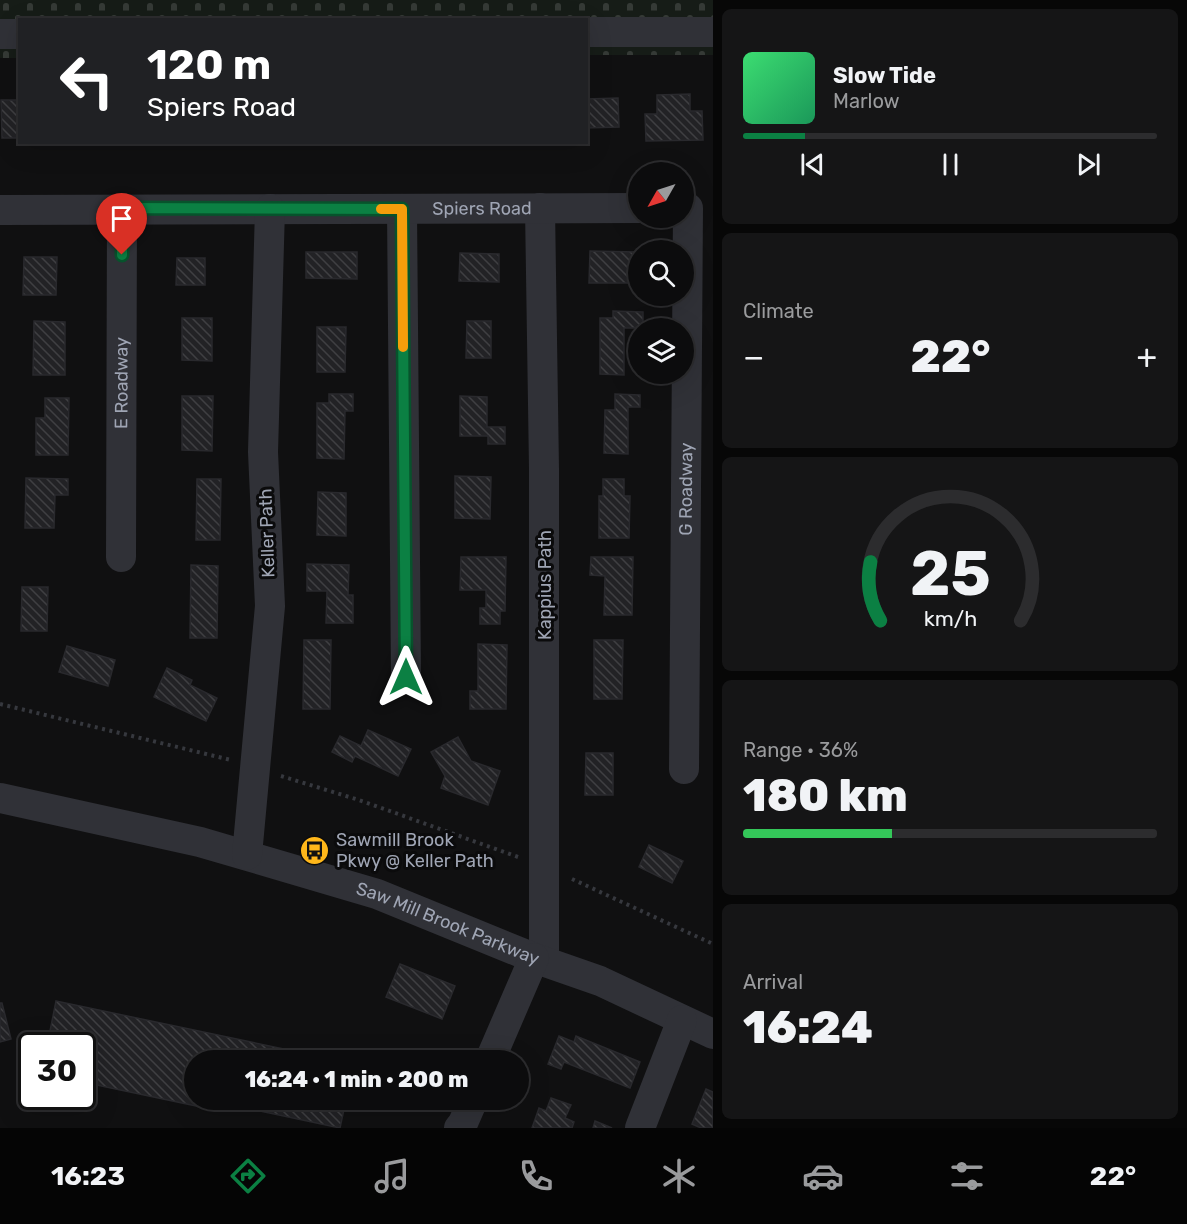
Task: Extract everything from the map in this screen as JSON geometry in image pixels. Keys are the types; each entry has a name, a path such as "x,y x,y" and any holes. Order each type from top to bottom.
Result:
{"street":[{"path":"588,32 713,32"},
{"path":"0,34 18,34"},
{"name":"E Roadway","path":"121,557 122,208"},
{"name":"Kappius Path","path":"539,960 544,866 544,468 540,208"},
{"name":"Spiers Road","path":"0,210 628,208"},
{"name":"G Roadway","path":"684,769 695,208"},
{"name":"Keller Path","path":"247,855 270,606 263,453 270,209"},
{"path":"402,209 406,677"},
{"name":"Saw Mill Brook Parkway","path":"0,798 200,842 377,894 539,960 600,981 713,1034"},
{"path":"495,1050 539,960"},
{"path":"640,1128 682,1020"},
{"path":"459,1128 469,1110"}],"path":[{"path":"0,704 214,755 359,800 544,866 713,944"}],"green space":[{"path":"0,0 713,0 713,55 588,55 588,18 18,18 18,58 0,58"}],"building":[{"path":"690,94 690,111 702,111 703,140 646,141 645,114 657,114 657,95"},
{"path":"618,98 619,127 588,128 588,99"},
{"path":"1,100 18,100 18,138 2,138"},
{"path":"590,251 628,252 628,283 589,283"},
{"path":"306,252 357,252 357,279 306,278"},
{"path":"460,253 499,254 499,282 459,281"},
{"path":"24,257 57,257 56,295 23,295"},
{"path":"177,258 205,258 205,285 176,285"},
{"path":"613,311 643,312 643,318 628,318 628,328 624,328 624,375 600,374 600,318 613,318"},
{"path":"182,318 212,318 212,361 182,360"},
{"path":"34,321 65,322 65,375 33,375"},
{"path":"467,321 491,321 491,358 466,358"},
{"path":"317,327 346,327 345,372 317,372"},
{"path":"329,394 353,394 353,411 345,411 344,459 317,458 317,403 329,403"},
{"path":"615,394 640,395 640,407 628,407 628,454 604,453 605,410 615,410"},
{"path":"182,396 213,396 212,451 182,450"},
{"path":"460,396 487,397 487,427 505,427 505,444 488,444 488,436 460,436"},
{"path":"45,398 69,398 68,455 36,455 36,418 45,418"},
{"path":"455,476 491,477 490,519 455,518"},
{"path":"26,478 68,479 68,495 55,495 54,528 25,528"},
{"path":"197,479 221,479 220,540 196,540"},
{"path":"603,479 624,479 624,496 630,496 629,538 599,538 599,496 603,496"},
{"path":"318,492 346,493 346,536 317,535"},
{"path":"461,557 506,557 505,611 500,611 500,624 480,624 480,608 486,608 486,590 460,590"},
{"path":"591,557 633,557 632,615 604,615 605,576 590,575"},
{"path":"307,564 349,565 348,595 353,595 353,623 326,623 327,591 307,591"},
{"path":"191,565 218,566 217,638 190,638"},
{"path":"22,587 48,587 47,631 21,631"},
{"path":"304,640 331,640 330,709 303,709"},
{"path":"594,640 623,640 622,699 594,699"},
{"path":"478,644 507,645 506,709 470,709 470,691 478,691"},
{"path":"67,646 115,660 108,686 59,672"},
{"path":"167,668 192,680 190,685 217,698 206,721 154,697"},
{"path":"368,730 411,749 398,776 355,756 352,762 332,752 340,736 361,746"},
{"path":"458,737 471,761 500,771 488,805 441,788 445,776 431,752"},
{"path":"586,753 613,753 613,795 585,795"},
{"path":"649,845 683,861 672,883 639,867"},
{"path":"400,964 455,986 442,1019 386,997"},
{"path":"56,1001 289,1050 184,1050 184,1103 96,1085 96,1032 50,1032"},
{"path":"0,1003 2,1003 11,1039 0,1042"},
{"path":"559,1036 574,1042 576,1036 640,1062 630,1088 564,1062 561,1069 548,1064"},
{"path":"706,1089 713,1092 713,1128 701,1128 692,1124"},
{"path":"551,1098 571,1105 565,1118 574,1122 572,1128 532,1128 539,1108 546,1111"},
{"path":"255,1110 344,1110 340,1128"},
{"path":"595,1121 612,1128 593,1128"}],"slow traffic":[{"path":"381,209 402,209 403,347"}],"place":[{"name":"Sawmill Brook Pkwy @ Keller Path","path":"315,850"}],"route":[{"path":"122,255 122,208 402,209 406,677"}]}
